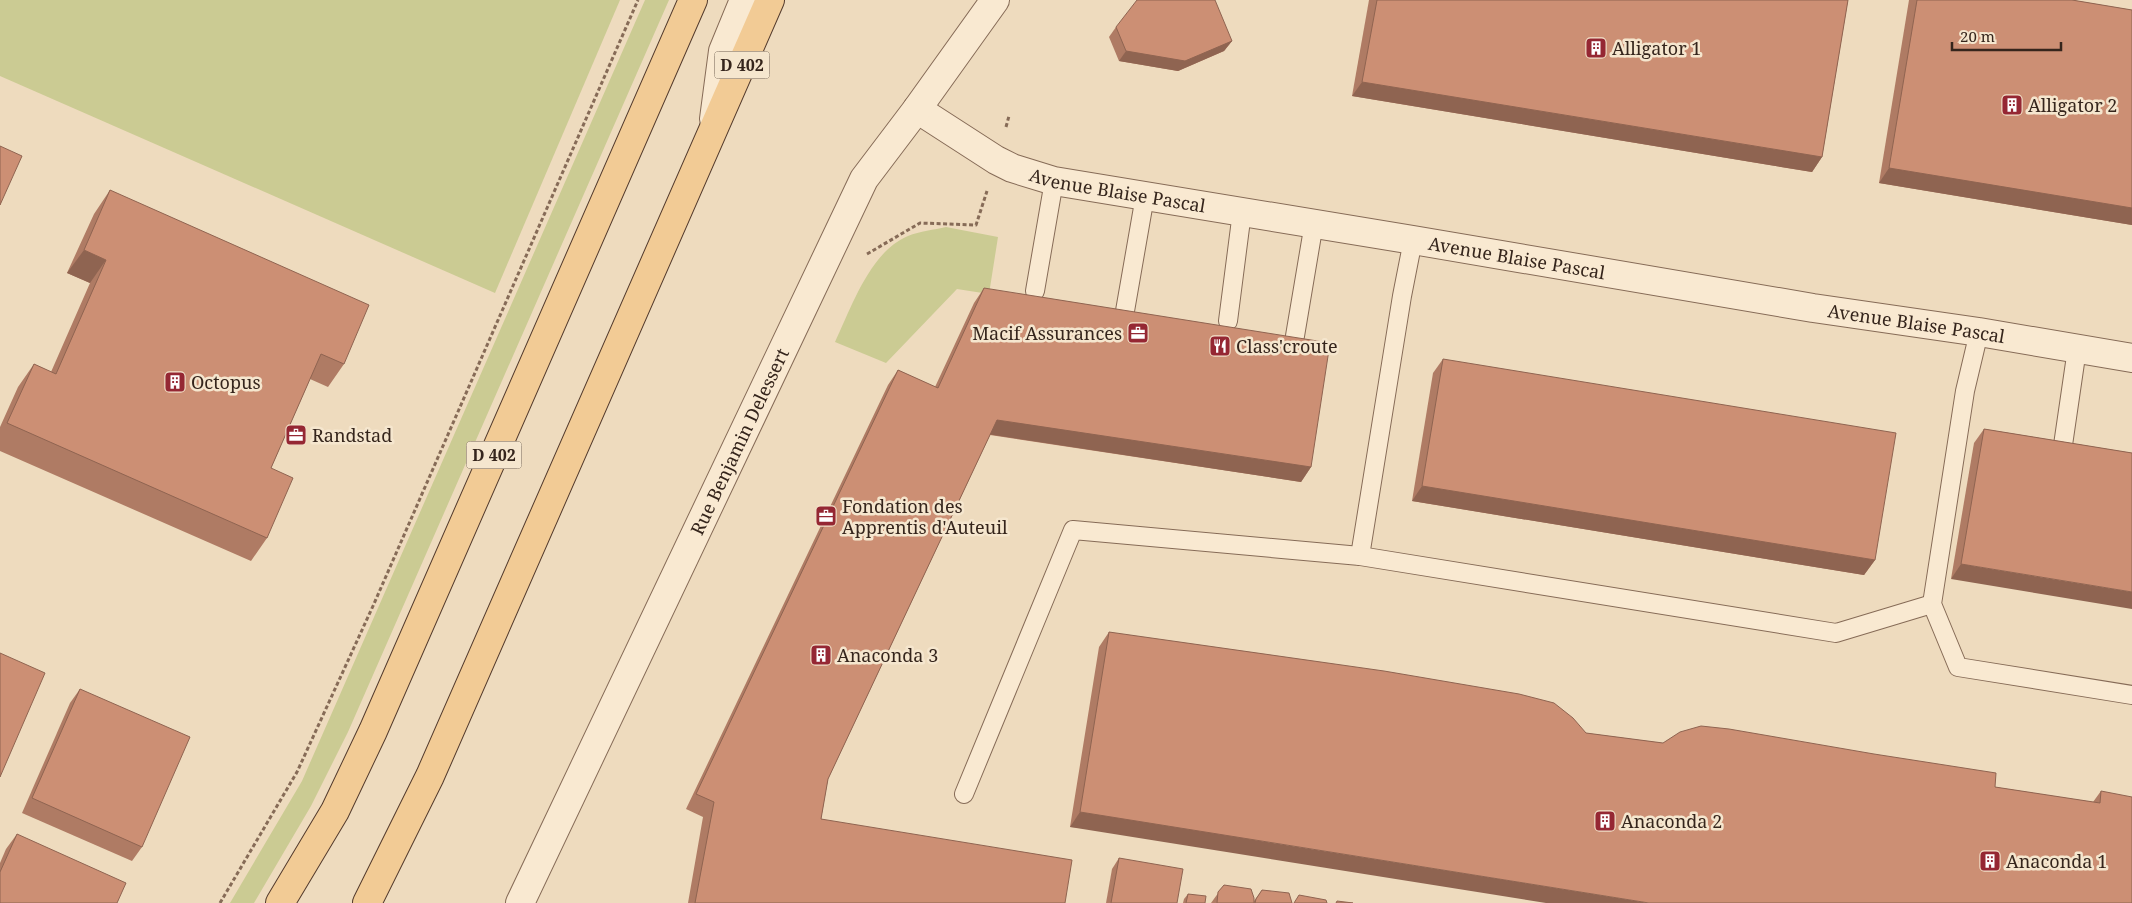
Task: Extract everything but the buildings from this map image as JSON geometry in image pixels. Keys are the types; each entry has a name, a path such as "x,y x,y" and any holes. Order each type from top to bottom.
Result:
{"main road":[{"name":"D 402","path":"280,903 334,811 373,730 693,0"},
{"name":"D 402","path":"367,903 430,776 770,0"}],"street":[{"path":"713,131 723,51 744,0"},
{"name":"Rue Benjamin Delessert","path":"520,903 864,179 995,0"},
{"name":"Avenue Blaise Pascal","path":"917,109 996,160 1012,168 1054,181 1813,308 1978,332 2132,358"}],"lane":[{"path":"1035,291 1054,181"},
{"path":"1125,311 1145,196"},
{"path":"1228,321 1242,212"},
{"path":"1296,336 1314,223"},
{"path":"1360,556 1402,296 1413,240"},
{"path":"1978,332 1965,390 1932,604 1958,667 2132,694"},
{"path":"2063,445 2078,349"},
{"path":"964,794 1073,530 1360,556 1836,633 1932,604"}],"path":[{"path":"220,903 297,772 377,597 638,0"},
{"path":"864,260 869,252 920,223 976,225"}],"green space":[{"path":"0,0 620,0 495,293 0,76"},
{"path":"645,0 669,0 348,732 311,806 254,903 230,903 302,781"},
{"path":"946,227 998,237 989,294 957,289 886,363 835,342 864,282 883,254 908,236"}],"place":[{"name":"Alligator 1","path":"1596,48"},
{"name":"Alligator 2","path":"2012,105"},
{"name":"Macif Assurances","path":"1138,333"},
{"name":"Class'croute","path":"1220,346"},
{"name":"Octopus","path":"175,382"},
{"name":"Randstad","path":"296,435"},
{"name":"Fondation des Apprentis d'Auteuil","path":"826,516"},
{"name":"Anaconda 3","path":"821,655"},
{"name":"Anaconda 2","path":"1605,821"},
{"name":"Anaconda 1","path":"1990,861"}]}
